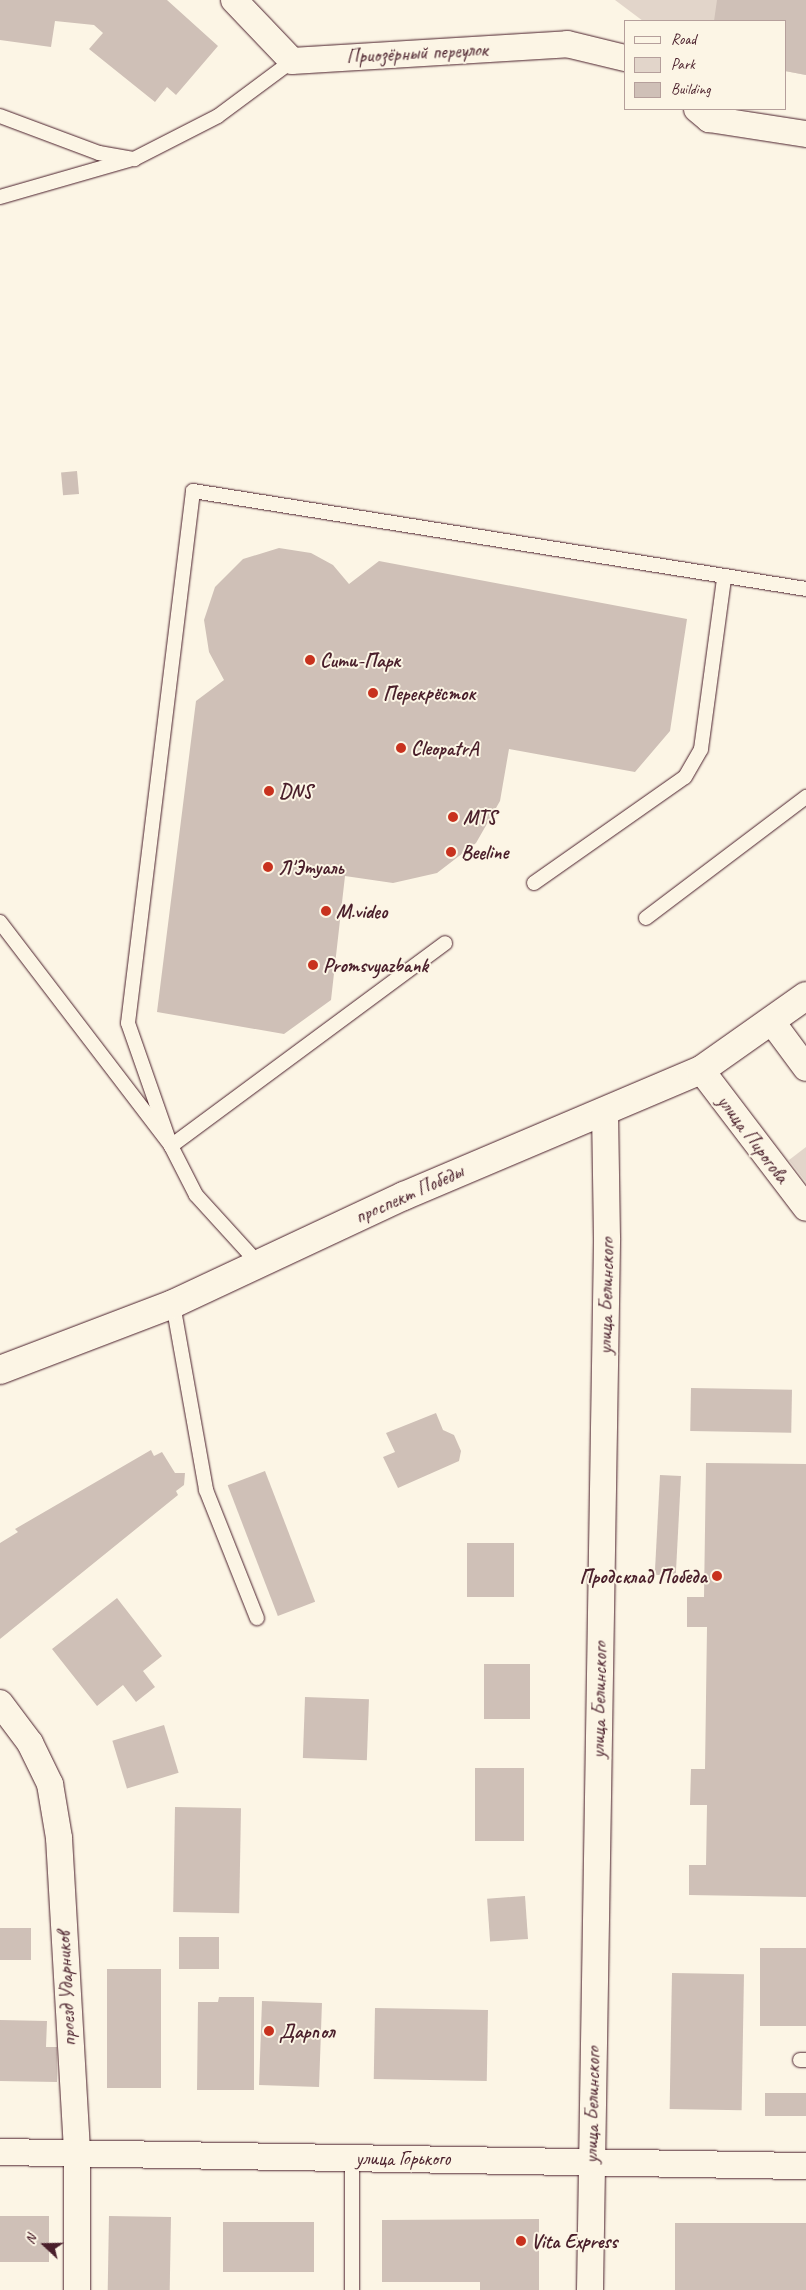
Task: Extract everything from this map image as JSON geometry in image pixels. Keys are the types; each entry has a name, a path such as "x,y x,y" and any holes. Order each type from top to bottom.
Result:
{"main road":[{"name":"проспект Победы","path":"0,1370 173,1304 257,1262 701,1070 772,1022 806,996"}],"street":[{"path":"234,0 292,60"},
{"name":"Приозёрный переулок","path":"292,60 567,44 624,58"},
{"path":"698,110 709,119 806,134"},
{"path":"772,1022 806,1068"},
{"name":"улица Пирогова","path":"701,1070 806,1208"},
{"name":"улица Белинского","path":"590,2290 607,1238 605,1111"},
{"name":"проезд Ударников","path":"0,1703 30,1743 50,1784 59,1838 77,2154 77,2290"},
{"name":"улица Горького","path":"0,2152 592,2160 806,2166"}],"lane":[{"path":"0,197 133,159 218,116 292,60"},
{"path":"0,116 99,154 133,159"},
{"path":"257,1262 196,1195 171,1146 128,1023 192,491 724,578 806,589"},
{"path":"534,883 685,777 701,750 724,578"},
{"path":"646,918 806,797"},
{"path":"0,922 171,1146"},
{"path":"171,1146 444,943"},
{"path":"173,1304 206,1490 257,1618"},
{"path":"352,2158 352,2290"}],"green space":[{"path":"615,0 806,0 806,75 786,71 786,20 642,20"},
{"path":"806,1147 806,1182 789,1160"}],"building":[{"path":"0,0 167,0 218,46 176,95 167,87 155,102 89,49 103,33 94,25 55,21 51,47 0,40"},
{"path":"717,0 806,0 806,75 786,71 786,20 714,20"},
{"path":"77,471 79,494 63,495 61,472"},
{"path":"279,548 311,553 333,565 349,584 379,561 687,619 670,731 635,772 509,749 500,801 476,843 437,873 393,883 345,876 331,1000 284,1034 157,1012 196,701 224,680 209,652 204,620 215,587 243,559"},
{"path":"691,1388 792,1390 791,1433 690,1431"},
{"path":"436,1413 443,1430 454,1435 461,1451 459,1461 398,1488 383,1457 395,1452 386,1433"},
{"path":"151,1450 154,1456 162,1452 175,1473 185,1473 184,1485 176,1491 178,1495 0,1639 0,1543 18,1532 15,1529"},
{"path":"706,1463 806,1464 806,1897 689,1895 689,1865 706,1865 707,1805 690,1805 691,1769 705,1769 707,1627 687,1627 687,1597 704,1597"},
{"path":"265,1471 315,1602 278,1616 228,1485"},
{"path":"660,1475 681,1476 676,1576 655,1575"},
{"path":"467,1543 514,1543 514,1597 467,1597"},
{"path":"117,1598 162,1656 143,1671 155,1687 136,1702 123,1685 97,1706 52,1649"},
{"path":"484,1664 530,1664 530,1719 484,1719"},
{"path":"305,1697 369,1699 367,1760 303,1758"},
{"path":"164,1725 179,1773 127,1789 112,1741"},
{"path":"475,1768 524,1768 524,1841 475,1841"},
{"path":"175,1807 241,1808 239,1913 173,1912"},
{"path":"525,1896 528,1939 490,1942 487,1899"},
{"path":"0,1928 31,1928 31,1960 0,1960"},
{"path":"179,1937 219,1937 219,1969 179,1969"},
{"path":"760,1948 806,1948 806,2026 760,2026"},
{"path":"107,1969 161,1969 161,2088 107,2088"},
{"path":"672,1973 744,1974 742,2110 670,2109"},
{"path":"219,1997 254,1997 254,2090 197,2090 198,2002 218,2002"},
{"path":"262,2001 322,2003 319,2087 259,2085"},
{"path":"375,2008 488,2010 487,2081 374,2079"},
{"path":"0,2020 47,2021 46,2047 57,2047 57,2082 0,2081"},
{"path":"765,2093 806,2093 806,2116 765,2116"},
{"path":"0,2216 49,2216 49,2262 0,2262"},
{"path":"109,2216 171,2217 170,2290 108,2290"},
{"path":"539,2219 539,2290 480,2290 480,2282 382,2282 382,2220"},
{"path":"223,2222 314,2222 314,2272 223,2272"},
{"path":"675,2223 806,2223 806,2290 675,2290"}],"place":[{"name":"Сити-Парк","path":"310,660"},
{"name":"Перекрёсток","path":"373,693"},
{"name":"CleopatrA","path":"401,748"},
{"name":"DNS","path":"269,791"},
{"name":"MTS","path":"453,817"},
{"name":"Beeline","path":"451,852"},
{"name":"Л'Этуаль","path":"268,867"},
{"name":"M.video","path":"326,911"},
{"name":"Promsvyazbank","path":"313,965"},
{"name":"Продсклад Победа","path":"717,1576"},
{"name":"Дарпол","path":"269,2031"},
{"name":"Vita Express","path":"521,2241"}]}
